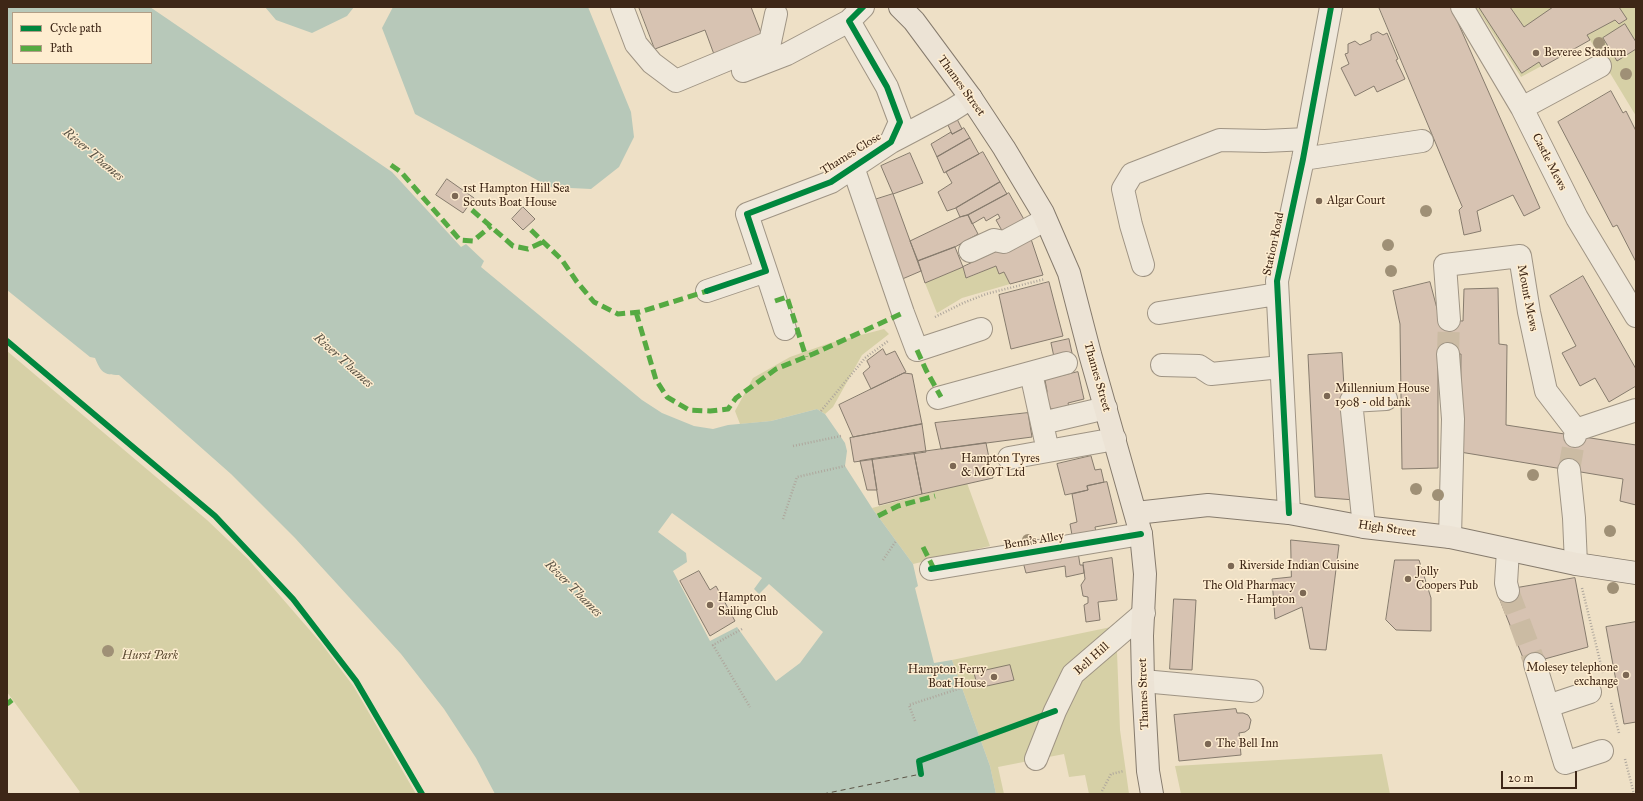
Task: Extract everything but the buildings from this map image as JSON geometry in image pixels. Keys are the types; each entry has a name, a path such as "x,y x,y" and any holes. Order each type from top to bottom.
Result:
{"main road":[{"name":"Thames Street","path":"900,7 914,21 971,98 1004,148 1045,220 1069,273 1141,534 1145,574 1142,636 1143,682 1148,771 1152,794"},
{"name":"High Street","path":"1136,513 1208,504 1289,513 1364,527 1450,538 1576,564 1636,573"}],"street":[{"path":"622,7 636,44 652,63 676,81 770,42 776,14"},
{"name":"Station Road","path":"1289,513 1277,281 1305,149 1331,7"},
{"name":"Castle Mews","path":"1462,7 1522,108 1577,218 1636,316"},
{"path":"743,71 787,54 856,14"},
{"name":"Thames Close","path":"766,271 747,214 831,182 891,142 900,122 856,14"},
{"path":"1522,108 1600,66"},
{"path":"891,142 952,110 971,98"},
{"path":"1143,265 1131,225 1123,189 1132,174 1220,140 1265,141 1305,149 1422,141"},
{"name":"Thames Close","path":"853,167 917,350 981,328"},
{"path":"970,251 994,240 1004,242 1045,220"},
{"name":"Mount Mews","path":"1449,320 1445,265 1520,256 1529,312 1546,391 1576,433 1636,410"},
{"path":"707,291 766,271 785,329"},
{"path":"1159,313 1277,294"},
{"path":"1448,354 1453,419 1450,538"},
{"path":"938,398 1066,363"},
{"path":"1162,365 1199,366 1211,374 1281,367"},
{"path":"1031,373 1048,451"},
{"path":"1364,527 1351,401 1386,399"},
{"path":"1042,422 1106,408"},
{"path":"1009,458 1115,439"},
{"path":"1569,470 1574,518 1576,564"},
{"name":"Benn's Alley","path":"931,569 1141,534"},
{"path":"1508,550 1506,583 1508,591"},
{"name":"Bell Hill","path":"1036,759 1069,698 1074,674 1144,613"},
{"path":"1535,664 1565,763 1602,750"},
{"path":"1143,682 1252,691"},
{"path":"1548,706 1590,692"}],"path":[{"path":"793,446 841,436"},
{"path":"783,519 797,476 845,466"},
{"path":"883,560 896,541"},
{"path":"742,629 714,645 750,707"},
{"path":"915,721 910,705 961,688"},
{"path":"921,774 919,761 988,736"},
{"path":"1102,794 1102,791 1111,774 1121,771 1148,771"}],"green space":[{"name":"Beveree Stadium","path":"1476,7 1636,7 1636,116 1590,40 1521,77"},
{"path":"996,266 999,273 1004,272 1010,284 962,298 937,313 925,283 963,267 967,278"},
{"path":"884,329 889,334 862,355 833,407 825,414 817,409 771,421 740,424 735,411 753,378 790,357 830,343"},
{"name":"Hurst Park","path":"7,351 207,520 248,559 321,643 354,687 416,794 77,794 80,792 7,692"},
{"path":"967,483 990,546 913,564 872,508"},
{"path":"1116,626 1120,730 1129,794 1089,794 1085,775 1069,777 1064,754 998,767 1004,794 996,794 990,766 952,660"},
{"path":"1382,754 1390,794 1181,794 1175,766"}],"water":[{"name":"River Thames","path":"7,7 150,7 392,172 461,247 466,244 484,261 481,267 642,400 662,413 694,426 713,429 728,425 771,421 817,409 825,414 845,443 847,451 845,466 872,508 913,564 918,586 915,588 934,663 952,660 990,766 996,794 495,794 476,758 444,709 401,654 295,538 231,474 119,375 103,372 95,358 90,357 7,290","holes":["672,513 762,578 754,589 759,594 769,584 823,632 800,663 776,681 737,627 710,641 673,571 687,562 686,553 658,532"]},
{"path":"265,7 354,7 347,16 312,33 276,20"},
{"path":"393,7 588,7 631,112 634,137 619,167 591,189 550,187 415,114 382,28"}],"ferry route":[{"path":"823,794 921,774"}],"tunnel":[{"path":"1448,354 1449,320"},
{"path":"1569,470 1575,436"},
{"path":"1508,591 1535,664"}],"marked path":[{"path":"391,165 401,172 460,240 473,241 491,226"},
{"path":"472,210 513,246 528,249 543,242"},
{"path":"531,230 562,260 577,282 594,302 618,314 640,312 707,291"},
{"path":"775,301 787,297 806,357"},
{"path":"636,312 656,380 667,397 689,410 710,411 728,409 736,398 776,369 813,354 903,313"},
{"path":"917,350 941,397"},
{"path":"878,516 898,506 935,496"},
{"path":"923,547 934,569"},
{"path":"7,704 12,700"}],"cycle path":[{"path":"707,291 766,271 747,214 831,182 891,142 900,122 887,87 849,21 863,7"},
{"path":"1289,513 1277,281 1303,159 1331,7"},
{"path":"7,341 215,516 293,599 356,681 422,794"},
{"path":"931,569 1141,534"},
{"path":"921,774 919,761 1055,711"}],"place":[{"name":"Beveree Stadium","path":"1536,53"},
{"name":"1st Hampton Hill Sea Scouts Boat House","path":"455,196"},
{"name":"Algar Court","path":"1319,201"},
{"name":"Millennium House 1908 - old bank","path":"1327,396"},
{"name":"Hampton Tyres & MOT Ltd","path":"953,466"},
{"name":"Riverside Indian Cuisine","path":"1231,566"},
{"name":"Jolly Coopers Pub","path":"1408,579"},
{"name":"The Old Pharmacy - Hampton","path":"1303,593"},
{"name":"Hampton Sailing Club","path":"710,605"},
{"name":"Molesey telephone exchange","path":"1626,675"},
{"name":"Hampton Ferry Boat House","path":"994,677"},
{"name":"The Bell Inn","path":"1208,744"}]}
